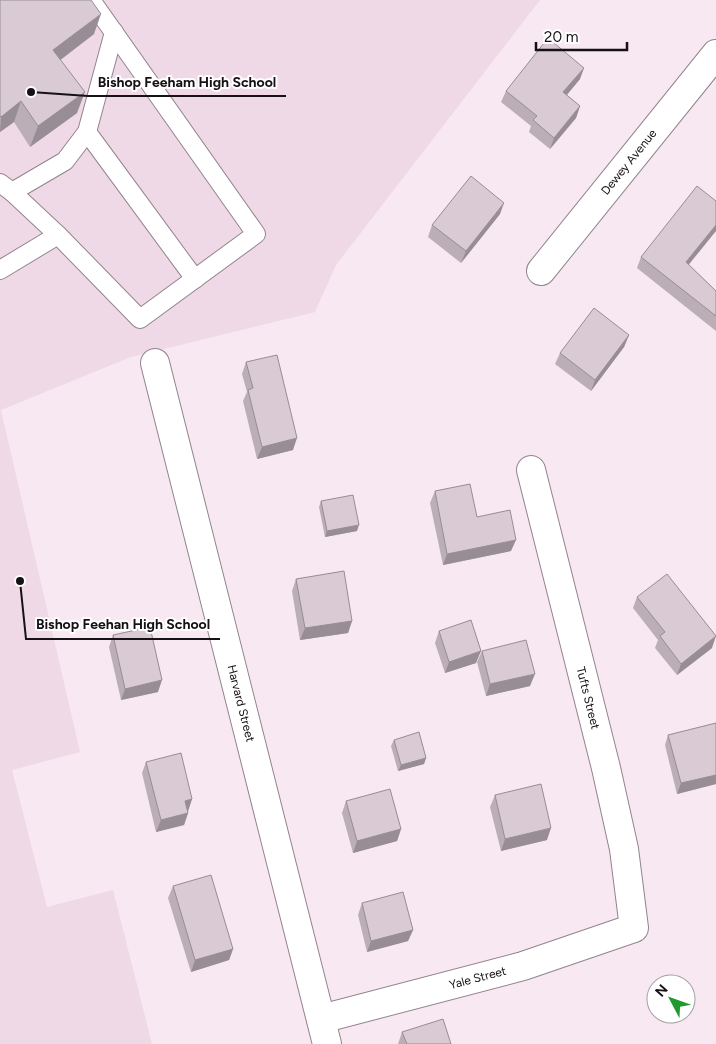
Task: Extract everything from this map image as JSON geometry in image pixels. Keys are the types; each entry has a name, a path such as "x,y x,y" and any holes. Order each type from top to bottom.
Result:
{"street":[{"name":"Dewey Avenue","path":"541,270 713,66"},
{"name":"Harvard Street","path":"155,363 324,1032"},
{"name":"Tufts Street","path":"531,470 620,831 634,928"},
{"name":"Yale Street","path":"324,1032 634,928"}],"lane":[{"path":"91,0 114,32 256,234 140,319 58,235 6,187 65,161 87,132 114,32"},
{"path":"87,132 195,279"},
{"path":"0,270 58,235"}],"shaded area":[{"path":"0,0 540,0 336,265 315,312 131,357 1,410 80,752 12,770 47,907 113,890 152,1044 0,1044"}],"building":[{"path":"0,0 91,0 101,14 53,50 85,92 38,126 21,101 0,116"},
{"path":"548,38 584,68 563,92 580,106 554,138 533,120 537,116 506,91"},
{"path":"471,176 504,203 466,251 432,225"},
{"path":"697,186 716,201 716,225 686,262 716,291 716,316 641,257"},
{"path":"594,308 629,335 595,380 560,353"},
{"path":"277,355 297,438 262,447 248,390 253,388 246,362"},
{"path":"470,484 477,517 510,510 516,540 447,554 435,491"},
{"path":"353,495 359,525 327,531 321,501"},
{"path":"344,571 352,621 305,628 296,579"},
{"path":"667,574 716,636 681,664 660,636 665,632 637,597"},
{"path":"471,620 481,651 449,662 439,631"},
{"path":"150,627 162,680 125,689 113,635"},
{"path":"526,640 535,674 490,684 482,651"},
{"path":"716,723 716,775 681,783 668,735"},
{"path":"419,732 426,758 401,765 394,740"},
{"path":"181,753 192,799 185,801 188,813 161,820 146,762"},
{"path":"541,784 551,828 505,839 495,795"},
{"path":"390,789 401,829 357,841 346,801"},
{"path":"211,875 233,949 195,960 173,886"},
{"path":"403,892 413,930 371,941 362,903"},
{"path":"443,1019 451,1044 407,1044 402,1032"}],"place":[{"name":"Bishop Feeham High School","path":"31,92"},
{"name":"Bishop Feehan High School","path":"20,581"}]}
